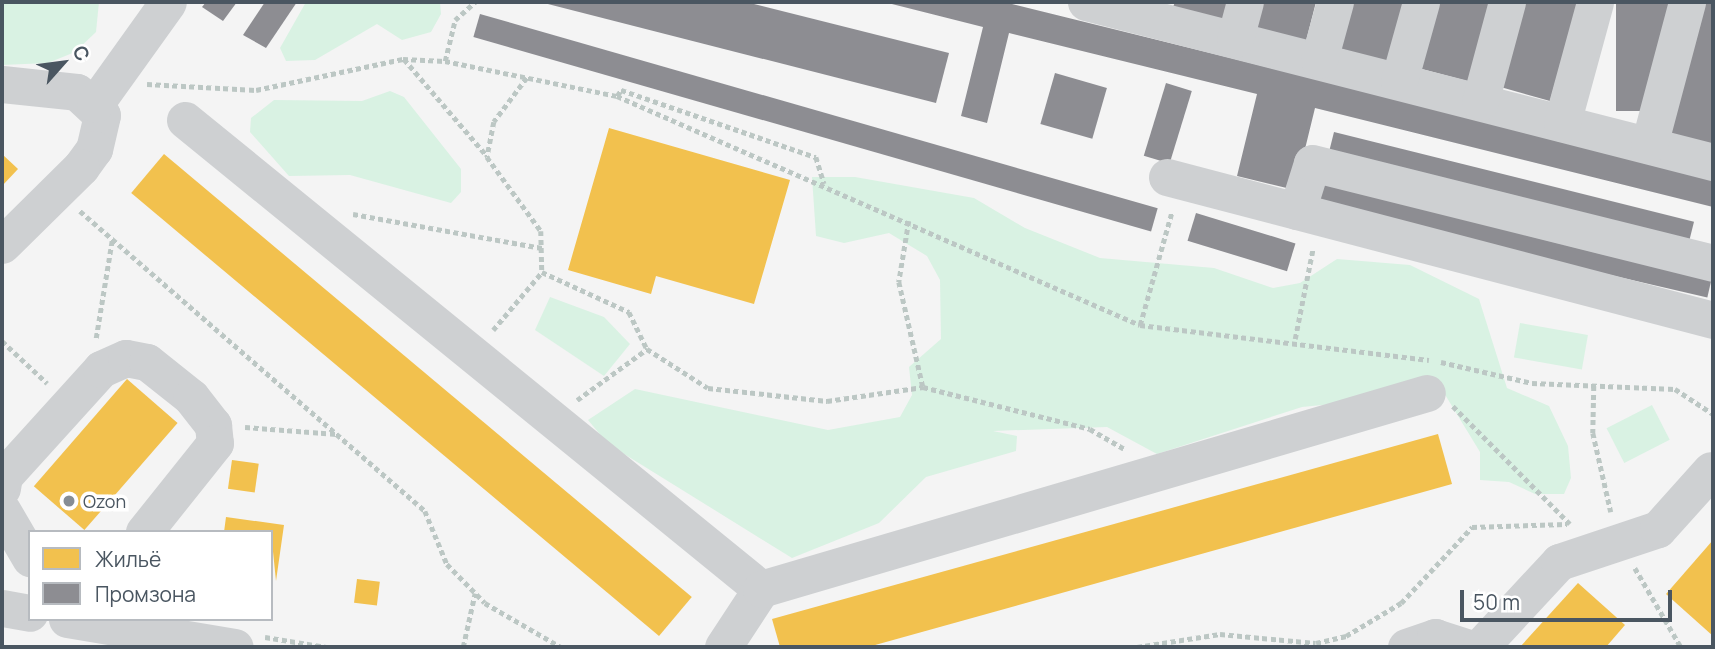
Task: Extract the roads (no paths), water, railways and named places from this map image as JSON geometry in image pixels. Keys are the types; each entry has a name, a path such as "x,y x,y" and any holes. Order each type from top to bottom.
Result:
{"street":[{"path":"2,244 94,149 102,115 102,93 168,2"},
{"path":"1086,2 1157,10 1235,39 1713,162"},
{"path":"1235,39 1245,2"},
{"path":"1319,60 1335,2"},
{"path":"1399,81 1421,2"},
{"path":"1480,102 1507,2"},
{"path":"1562,122 1595,2"},
{"path":"1649,145 1687,2"},
{"path":"2,84 56,86 102,93"},
{"path":"185,120 761,589"},
{"path":"1308,214 1312,163 1713,263"},
{"path":"1173,179 1713,320"},
{"path":"2,488 4,476 101,369 125,358 147,362 184,389 213,425 215,443 146,530"},
{"path":"723,647 761,589 1427,393"},
{"path":"1480,647 1559,562 1658,529 1711,470"},
{"path":"2,510 28,555"},
{"path":"2,608 28,613"},
{"path":"90,621 235,647"},
{"path":"1406,647 1435,637 1465,647"}],"place":[{"name":"Ozon","path":"69,501"}]}
